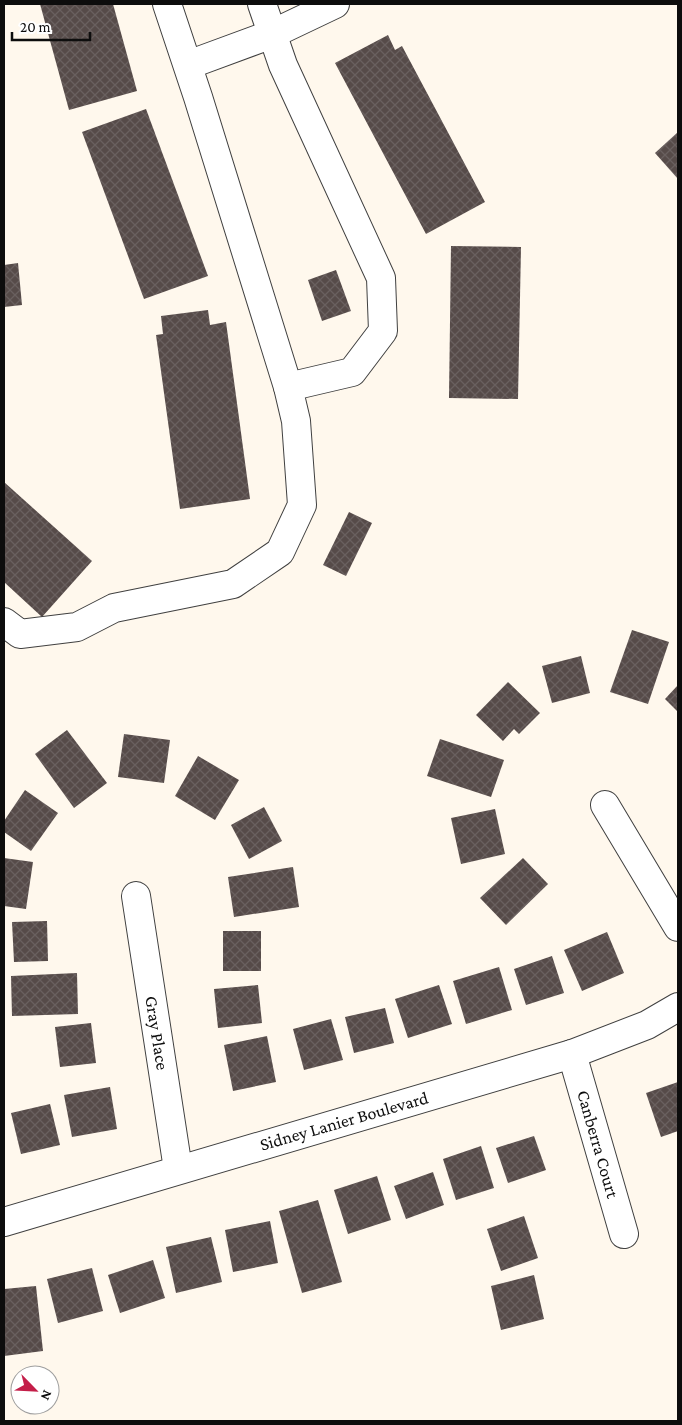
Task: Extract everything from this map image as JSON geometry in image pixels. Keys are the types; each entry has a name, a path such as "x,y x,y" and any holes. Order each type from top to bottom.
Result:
{"street":[{"path":"4,622 20,634 77,627 114,608 233,584 280,552 302,505 296,421 288,387 188,65 167,4"},
{"path":"262,4 283,65 381,278 383,331 352,372 288,387"},
{"path":"188,65 272,34 336,4"},
{"path":"605,805 678,927"},
{"name":"Gray Place","path":"136,896 178,1169"},
{"name":"Sidney Lanier Boulevard","path":"4,1222 572,1054 647,1025 678,1007"},
{"name":"Canberra Court","path":"572,1054 624,1234"}],"building":[{"path":"40,4 113,4 137,91 69,110"},
{"path":"388,35 395,50 402,46 485,202 426,234 335,63"},
{"path":"146,109 208,276 144,299 82,132"},
{"path":"678,132 678,179 655,153"},
{"path":"451,246 521,247 518,399 449,398"},
{"path":"18,263 22,305 4,307 4,265"},
{"path":"336,270 351,311 322,321 308,280"},
{"path":"208,310 210,325 226,322 250,499 180,509 156,335 163,334 161,316"},
{"path":"4,482 92,561 42,617 4,582"},
{"path":"349,512 372,523 346,576 323,565"},
{"path":"632,630 669,642 648,704 610,692"},
{"path":"581,656 590,693 552,703 542,666"},
{"path":"508,682 540,713 519,734 514,729 503,741 476,715"},
{"path":"678,685 678,712 665,699"},
{"path":"67,730 107,783 74,808 35,754"},
{"path":"124,734 170,740 164,783 118,777"},
{"path":"440,739 504,760 491,797 427,776"},
{"path":"198,756 239,780 215,820 175,796"},
{"path":"25,790 58,813 31,851 4,832 4,821"},
{"path":"264,807 282,841 249,859 231,825"},
{"path":"495,809 505,854 461,864 451,818"},
{"path":"4,858 33,862 26,909 4,906"},
{"path":"523,858 548,884 506,925 480,898"},
{"path":"293,867 299,907 234,917 228,877"},
{"path":"47,921 48,961 14,962 12,922"},
{"path":"223,931 261,931 261,971 223,971"},
{"path":"607,932 624,973 582,991 564,950"},
{"path":"552,956 564,993 526,1005 514,969"},
{"path":"499,967 512,1010 466,1024 453,981"},
{"path":"77,973 78,1014 12,1016 11,976"},
{"path":"258,985 262,1023 218,1028 214,989"},
{"path":"439,985 452,1024 408,1038 395,999"},
{"path":"385,1008 394,1043 354,1053 345,1017"},
{"path":"331,1019 343,1060 304,1070 293,1029"},
{"path":"91,1023 96,1063 60,1067 55,1027"},
{"path":"267,1036 276,1082 233,1091 224,1045"},
{"path":"678,1082 678,1131 661,1137 646,1093"},
{"path":"110,1087 117,1129 72,1137 64,1095"},
{"path":"50,1104 60,1145 21,1154 11,1113"},
{"path":"534,1136 546,1170 508,1183 496,1148"},
{"path":"481,1146 494,1188 456,1200 443,1159"},
{"path":"433,1172 444,1205 406,1219 394,1186"},
{"path":"377,1176 391,1220 348,1234 334,1190"},
{"path":"318,1200 342,1282 302,1293 279,1211"},
{"path":"524,1216 538,1258 501,1271 487,1229"},
{"path":"270,1221 278,1263 233,1272 225,1230"},
{"path":"211,1237 222,1282 176,1293 166,1247"},
{"path":"153,1260 165,1298 120,1313 108,1275"},
{"path":"92,1268 103,1311 58,1323 47,1279"},
{"path":"534,1275 544,1319 501,1330 491,1286"},
{"path":"36,1286 43,1351 4,1356 4,1289"}]}
